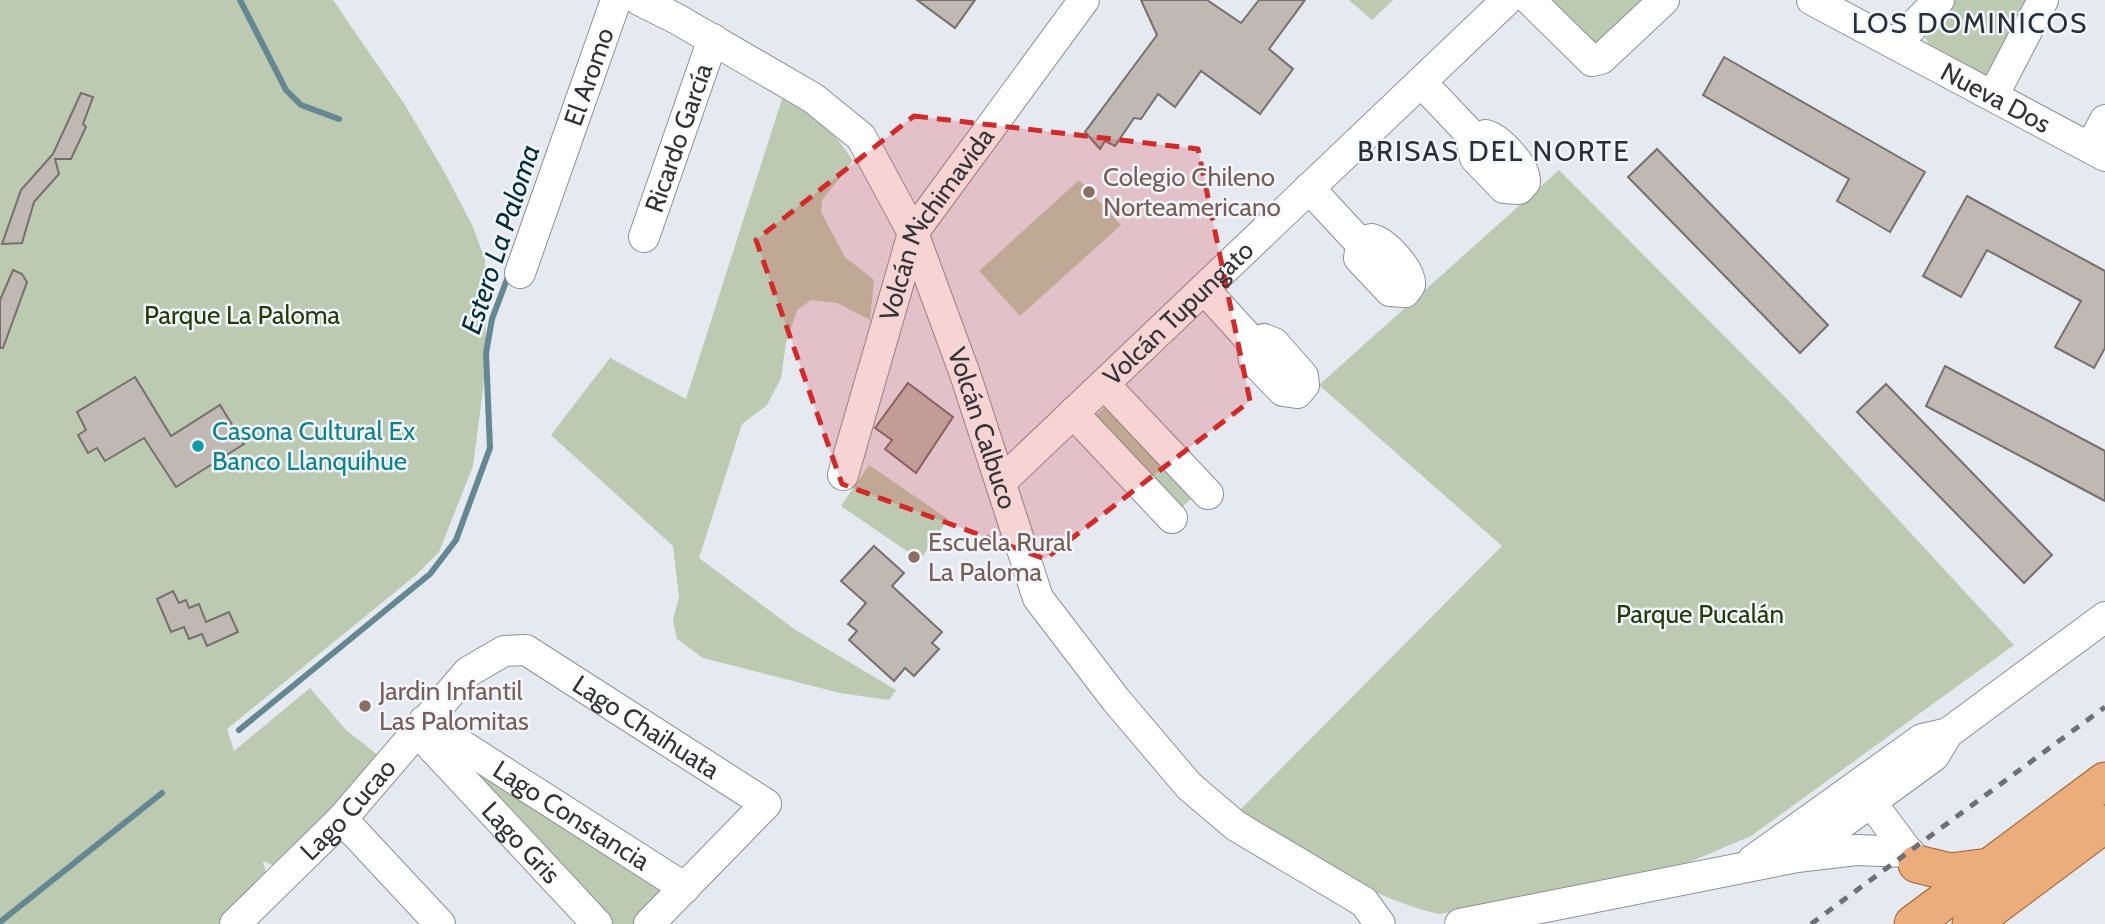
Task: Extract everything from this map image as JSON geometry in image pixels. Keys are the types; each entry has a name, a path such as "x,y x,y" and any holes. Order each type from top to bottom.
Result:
{"main road":[{"path":"1959,916 1989,867 2105,781"},
{"path":"1913,924 1959,916 2105,824"},
{"path":"1913,858 1950,872 1989,867"}],"street":[{"name":"El Aromo","path":"520,273 616,0"},
{"name":"Volcán Calbuco","path":"639,0 713,39 813,98 851,127 875,158 913,233 1000,482 1032,589 1076,650 1168,763 1222,816 1364,902 1380,924"},
{"name":"Volcán Michimavida","path":"843,475 913,233 1084,0"},
{"name":"Volcán Tupungato","path":"1000,482 1507,0"},
{"path":"1530,0 1592,61 1601,59 1664,0"},
{"name":"Nueva Dos","path":"1812,0 2097,152"},
{"path":"1895,44 1939,0"},
{"path":"1993,96 2043,0"},
{"name":"Ricardo García","path":"644,237 713,39"},
{"path":"1421,82 1475,139"},
{"path":"2097,152 2105,120"},
{"path":"1309,188 1361,244"},
{"path":"1204,289 1254,344"},
{"path":"1104,384 1208,494"},
{"path":"1073,413 1172,518"},
{"path":"1734,870 1934,756 1948,733 2105,617"},
{"name":"Lago Cucao","path":"247,920 342,819 447,692 477,665 504,651 526,650"},
{"name":"Lago Chaihuata","path":"526,650 766,804 685,888"},
{"name":"Lago Constancia","path":"420,725 685,888"},
{"name":"Lago Gris","path":"420,725 597,924"},
{"path":"1865,794 1959,916"},
{"path":"1791,859 1865,794"},
{"path":"342,819 440,924"},
{"path":"1460,924 1842,851 1913,858"},
{"path":"649,924 685,888"}],"highlighted area":[{"path":"914,116 1198,149 1250,401 1045,559 842,484 756,240"}],"green space":[{"name":"Parque La Paloma","path":"0,0 333,0 405,105 445,173 473,227 485,260 486,366 473,466 439,552 416,575 227,729 234,751 310,688 346,730 379,756 337,806 277,867 263,861 269,887 229,924 0,924"},
{"path":"1349,0 1393,0 1372,20"},
{"path":"1541,0 1655,0 1602,50"},
{"path":"1955,0 2034,0 1995,71 1986,75 1929,44 1924,36 1926,29"},
{"path":"782,99 823,124 853,161 822,200 821,212 845,257 874,280 870,320 837,303 811,300 797,310 786,343 781,378 767,405 742,424 699,558 794,629 896,690 889,700 840,693 703,658 677,639 673,620 679,597 673,546 551,435 610,358 686,399"},
{"name":"Parque Pucalán","path":"1559,170 1786,398 2014,645 1751,836 1671,870 1439,914 1412,907 1360,885 1238,812 1502,546 1319,385"},
{"path":"1079,180 1121,225 1020,316 979,271"},
{"path":"1110,402 1198,493 1177,511 1091,420"},
{"path":"869,465 948,519 920,560 841,506"},
{"path":"439,743 668,887 633,924 603,924"}],"building":[{"path":"917,0 975,0 955,28"},
{"path":"1141,0 1207,0 1241,23 1259,0 1305,0 1269,49 1293,69 1260,114 1201,71 1175,107 1158,94 1141,119 1134,118 1115,146 1105,141 1100,149 1085,132 1157,35"},
{"path":"1724,57 1925,172 1890,232 1837,201 1849,179 1703,95"},
{"path":"81,93 93,97 83,124 86,127 71,159 55,159 59,174 34,202 22,243 2,244 21,190 53,154"},
{"path":"1657,149 1828,325 1800,353 1628,177"},
{"path":"1967,196 2105,271 2105,348 2094,368 2055,347 2081,301 1987,250 1961,297 1923,276"},
{"path":"13,270 22,274 27,282 3,348 0,348 0,300"},
{"path":"1945,366 2105,451 2105,501 1926,406"},
{"path":"135,377 171,436 220,405 244,444 176,487 144,438 105,461 97,448 88,453 78,435 86,430 77,412"},
{"path":"908,383 953,417 916,473 885,449 892,440 875,428"},
{"path":"1886,384 2052,555 2024,583 1857,412"},
{"path":"874,546 904,573 892,586 942,632 932,643 939,649 914,676 905,668 894,681 849,640 857,631 848,624 866,603 841,581"},
{"path":"173,591 179,603 186,600 189,608 199,604 206,622 229,612 238,632 207,646 202,634 189,639 184,627 171,632 157,599"}],"waterway":[{"path":"240,0 286,90 301,105 339,119"},
{"name":"Estero La Paloma","path":"239,730 430,574 456,540 490,448 486,353 492,319 509,274"},
{"name":"Estero La Paloma","path":"0,922 162,793"}],"railway":[{"path":"1811,924 2105,707"}],"place":[{"name":"Colegio Chileno Norteamericano","path":"1089,192"},
{"name":"Casona Cultural Ex Banco Llanquihue","path":"198,446"},
{"name":"Escuela Rural La Paloma","path":"914,557"},
{"name":"Jardin Infantil Las Palomitas","path":"365,706"}],"district":[{"name":"LOS DOMINICOS","path":"1970,23"},
{"name":"BRISAS DEL NORTE","path":"1494,151"}]}
